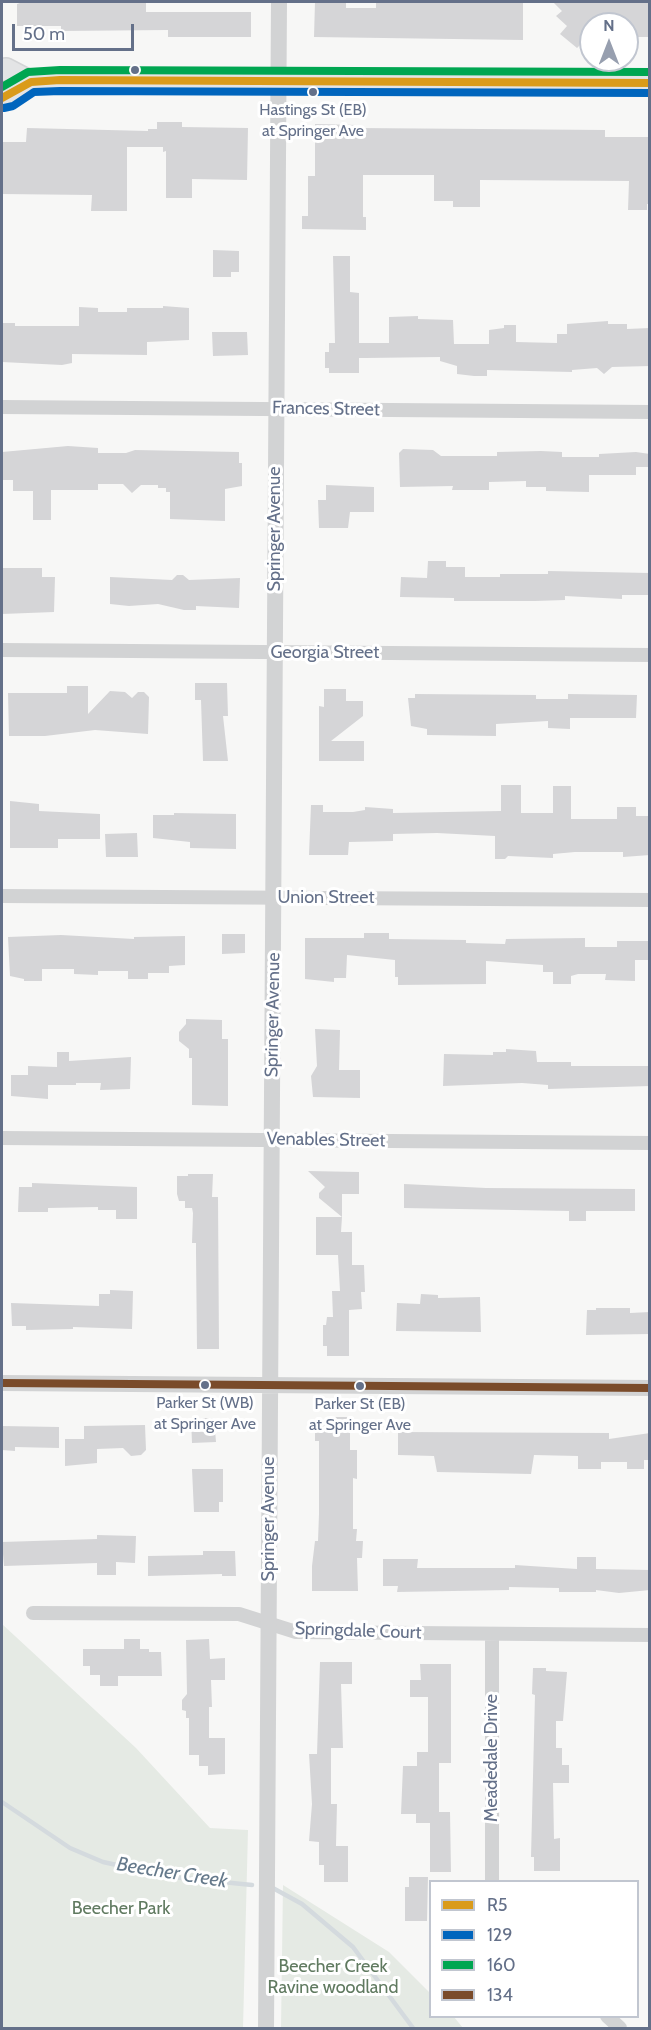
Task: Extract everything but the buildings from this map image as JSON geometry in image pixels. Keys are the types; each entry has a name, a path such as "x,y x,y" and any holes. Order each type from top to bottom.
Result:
{"main road":[{"path":"2,70 31,82 87,79 650,83"},
{"path":"2,98 31,82"}],"street":[{"name":"Springer Avenue","path":"266,2028 279,2"},
{"name":"Frances Street","path":"2,407 650,412"},
{"name":"Georgia Street","path":"2,650 650,655"},
{"name":"Union Street","path":"2,896 650,900"},
{"name":"Venables Street","path":"2,1138 650,1143"},
{"path":"2,1383 650,1388"},
{"name":"Springdale Court","path":"33,1613 239,1614 296,1632 650,1635"},
{"name":"Meadedale Drive","path":"492,1635 492,1880"}],"green space":[{"name":"Beecher Park","path":"2,1624 136,1748 210,1828 248,1830 243,2028 2,2028"},
{"name":"Beecher Creek Ravine woodland","path":"283,1885 389,1952 429,1992 429,2018 455,2018 463,2028 281,2028"}],"waterway":[{"name":"Beecher Creek","path":"2,1802 70,1848 103,1862 172,1877 252,1885"},
{"name":"Beecher Creek","path":"271,1887 302,1904 353,1947 413,2028"}],"transit line":[{"name":"160","path":"2,87 28,72 60,70 650,72"},
{"name":"R5","path":"2,98 31,82 60,80 650,83"},
{"name":"129","path":"4,108 13,106 34,92 60,91 650,93"},
{"name":"134","path":"2,1383 650,1388"}],"place":[{"name":"Hastings St (EB) at Springer Ave","path":"313,92"},
{"name":"Parker St (WB) at Springer Ave","path":"205,1385"},
{"name":"Parker St (EB) at Springer Ave","path":"360,1386"}]}
